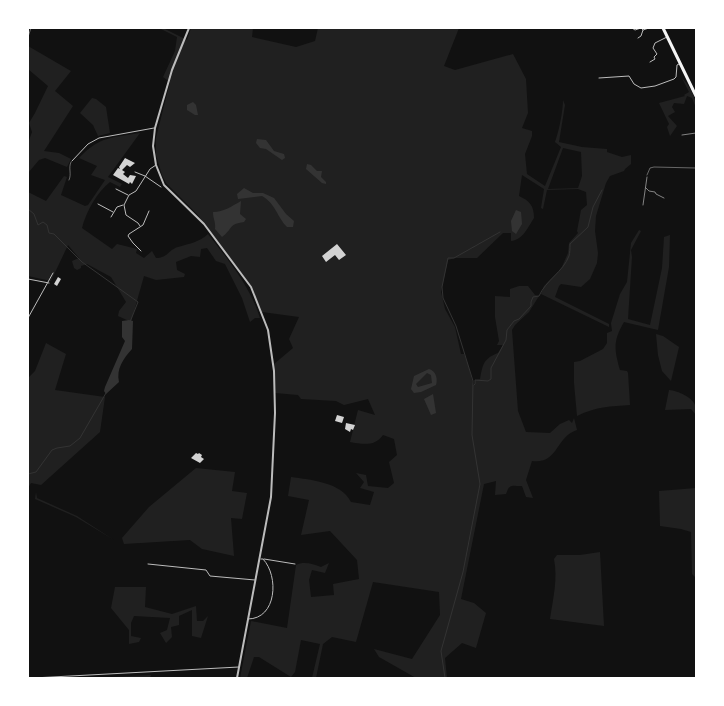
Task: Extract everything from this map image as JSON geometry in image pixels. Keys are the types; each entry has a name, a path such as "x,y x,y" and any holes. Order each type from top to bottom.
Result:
{"highway":[{"path":"663,28 696,96"}],"street":[{"path":"189,28 172,70 154,128 153,146 156,165 164,185 204,224 244,276 257,299 268,330 274,371 275,434 271,502 237,678"},
{"path":"632,28 635,30 649,28"},
{"path":"638,38 643,30"},
{"path":"650,62 655,59 654,57 657,54 654,48 655,44 668,37"},
{"path":"599,78 629,76 637,87 644,88 676,77 677,65 681,63"},
{"path":"72,161 88,144 99,138 154,128"},
{"path":"140,226 126,215 124,205 129,195 136,191 150,168 156,165"},
{"path":"135,172 146,176 161,187"},
{"path":"116,189 129,195"},
{"path":"98,204 114,212"},
{"path":"111,217 117,207 124,205"},
{"path":"141,251 128,236 140,226 149,211"},
{"path":"28,318 53,273"},
{"path":"28,278 48,283"},
{"path":"261,559 295,564"},
{"path":"248,619 256,618 263,613 272,597 273,576 269,565 261,559"},
{"path":"148,564 206,570 210,576 256,580"},
{"path":"33,678 239,667"}],"lane":[{"path":"28,37 32,28"},
{"path":"69,180 72,161"},
{"path":"647,175 650,168 654,167 696,168"}],"path":[{"path":"682,134 696,133"},
{"path":"643,205 647,175"},
{"path":"645,186 649,191 655,192 664,198"}],"shaded area":[{"path":"159,28 163,28 187,40 191,28 253,28 252,37 296,47 315,41 318,28 459,28 444,66 455,70 513,54 526,79 528,113 522,128 532,131 525,154 527,174 545,186 561,147 555,142 563,100 565,105 559,142 582,147 607,149 607,152 622,157 631,155 631,164 624,171 610,176 606,183 596,216 595,231 598,253 597,263 590,279 581,287 561,284 555,297 609,324 609,327 541,294 544,286 561,269 568,253 569,243 578,233 581,210 587,205 586,192 578,189 547,190 543,209 541,208 544,189 522,175 519,196 531,204 534,214 534,218 525,232 519,238 511,241 511,233 503,233 477,258 455,258 448,260 441,292 445,309 455,327 461,354 464,354 467,360 473,385 475,380 480,379 483,366 489,357 498,353 503,345 497,345 499,341 495,317 495,296 510,297 510,289 528,286 535,295 539,296 529,312 512,330 518,411 526,432 550,433 560,424 569,420 572,423 574,418 577,430 564,438 547,458 541,461 532,461 526,480 533,498 526,497 522,486 511,486 506,494 495,495 496,481 484,484 461,599 474,603 486,613 476,648 462,643 445,658 447,678 416,678 379,657 374,649 412,659 440,615 439,592 373,582 356,642 332,637 323,644 316,678 312,678 320,644 301,640 295,672 291,677 259,657 254,657 247,678 240,678 251,621 287,628 296,565 305,563 321,567 329,563 325,573 312,570 309,580 311,597 334,595 333,584 359,579 357,560 330,531 301,535 309,500 288,496 291,477 325,483 340,490 351,502 370,505 374,492 360,488 364,482 356,473 366,475 368,486 388,488 394,483 389,462 397,455 394,439 383,435 372,443 350,442 358,410 375,415 368,399 344,405 336,401 301,399 298,395 275,393 274,364 293,348 289,339 299,317 262,312 251,287 236,266 197,214 166,183 156,155 156,138 170,82 163,77 175,51 177,37","holes":["563,148 581,152 582,176 578,188 548,189"]},
{"path":"28,46 71,71 55,91 73,106 44,151 59,153 71,159 67,167 45,158 39,160 28,173 28,143 32,132 29,123 48,86 28,69"},
{"path":"682,78 692,92 696,108 692,98 687,96 684,104 674,103 672,107 675,112 668,116 677,126 670,136 667,127 669,124 659,103 685,96 689,92"},
{"path":"92,98 106,107 110,133 98,136 93,125 80,113"},
{"path":"193,102 196,105 198,115 187,110 187,105"},
{"path":"140,133 108,177 122,184 120,187 110,182 101,191 89,209 82,228 112,249 117,244 137,249 136,253 144,258 152,251 156,258 163,257 175,248 198,241 208,234 245,284 260,318 255,318 250,322 242,298 225,264 216,261 207,248 201,249 200,257 191,256 176,262 177,270 185,274 184,277 156,280 144,276 131,322 118,316 119,311 126,302 111,277 87,264 77,270 74,268 72,261 79,258 68,245 51,281 28,276 28,192 46,201 64,176 67,177 61,195 85,206 88,205 105,180 91,175 97,166 79,158 93,146 106,139"},
{"path":"257,139 266,140 274,151 284,154 285,158 282,160 266,149 260,148 256,143"},
{"path":"307,164 317,171 322,171 321,177 326,184 322,183 306,169"},
{"path":"244,188 253,193 263,193 274,198 294,221 293,227 287,227 267,199 262,196 238,199 237,194"},
{"path":"241,201 240,214 246,219 244,222 233,226 222,237 215,229 213,212 224,210"},
{"path":"516,210 521,212 522,224 516,234 512,231 511,221"},
{"path":"639,230 641,231 631,250 628,319 650,325 662,268 664,237 670,235 669,267 658,330 624,322 616,340 620,370 627,371 628,373 630,405 596,409 577,416 574,362 580,361 603,349 607,343 607,333 612,331 611,323 620,294 627,282 631,243"},
{"path":"122,321 133,321 132,349 121,364 118,377 119,382 106,394 104,391 105,387 125,341 122,337"},
{"path":"656,334 663,336 679,347 671,381 662,371"},
{"path":"46,343 66,354 55,390 105,397 100,432 41,485 31,483 28,488 28,378 35,371"},
{"path":"429,369 436,376 436,385 414,393 411,389 414,376","holes":["427,373 431,375 432,383 418,387 416,384"]},
{"path":"669,390 689,397 696,407 696,415 691,409 665,410"},
{"path":"433,394 436,413 431,415 424,399"},
{"path":"196,468 235,472 232,491 247,493 242,519 231,518 234,556 202,549 190,540 124,544 122,538 149,507"},
{"path":"696,488 696,578 692,574 691,532 660,526 659,491"},
{"path":"36,492 37,498 77,516 114,540 76,517 35,499"},
{"path":"600,552 604,626 550,619 555,582 554,559 557,555 580,555"},
{"path":"115,587 146,587 145,607 172,614 196,606 197,621 203,621 208,616 201,638 192,636 192,610 179,616 179,625 171,627 172,637 166,643 160,633 167,630 170,618 134,616 131,623 131,636 141,638 139,642 129,644 129,630 111,608"},
{"path":"151,675 150,678 92,678"}],"building":[{"path":"125,158 135,163 130,167 127,165 122,170 125,172 123,174 128,178 130,175 136,176 132,184 113,175 118,168 120,169 119,167"},
{"path":"337,244 346,255 339,260 335,255 326,262 322,256"},
{"path":"58,277 61,279 57,286 54,284"},
{"path":"337,415 344,417 342,423 335,421"},
{"path":"346,423 355,425 353,430 351,429 350,432 345,429"},
{"path":"196,453 202,455 201,457 204,459 200,463 191,458"}],"waterway":[{"path":"474,385 475,380 488,381 491,379 491,368 506,340 507,330 531,306 533,297 539,296 566,262 570,244 588,227 593,207 602,190"},
{"path":"28,209 34,214 38,225 43,222 47,225 49,233 54,234 82,262 138,302 130,322"},
{"path":"445,678 441,651 463,572 480,484 472,435 473,381 456,326 443,298 442,287 448,258 454,258 500,232"},
{"path":"28,474 36,472 52,450 70,446 80,438 106,393"}]}
